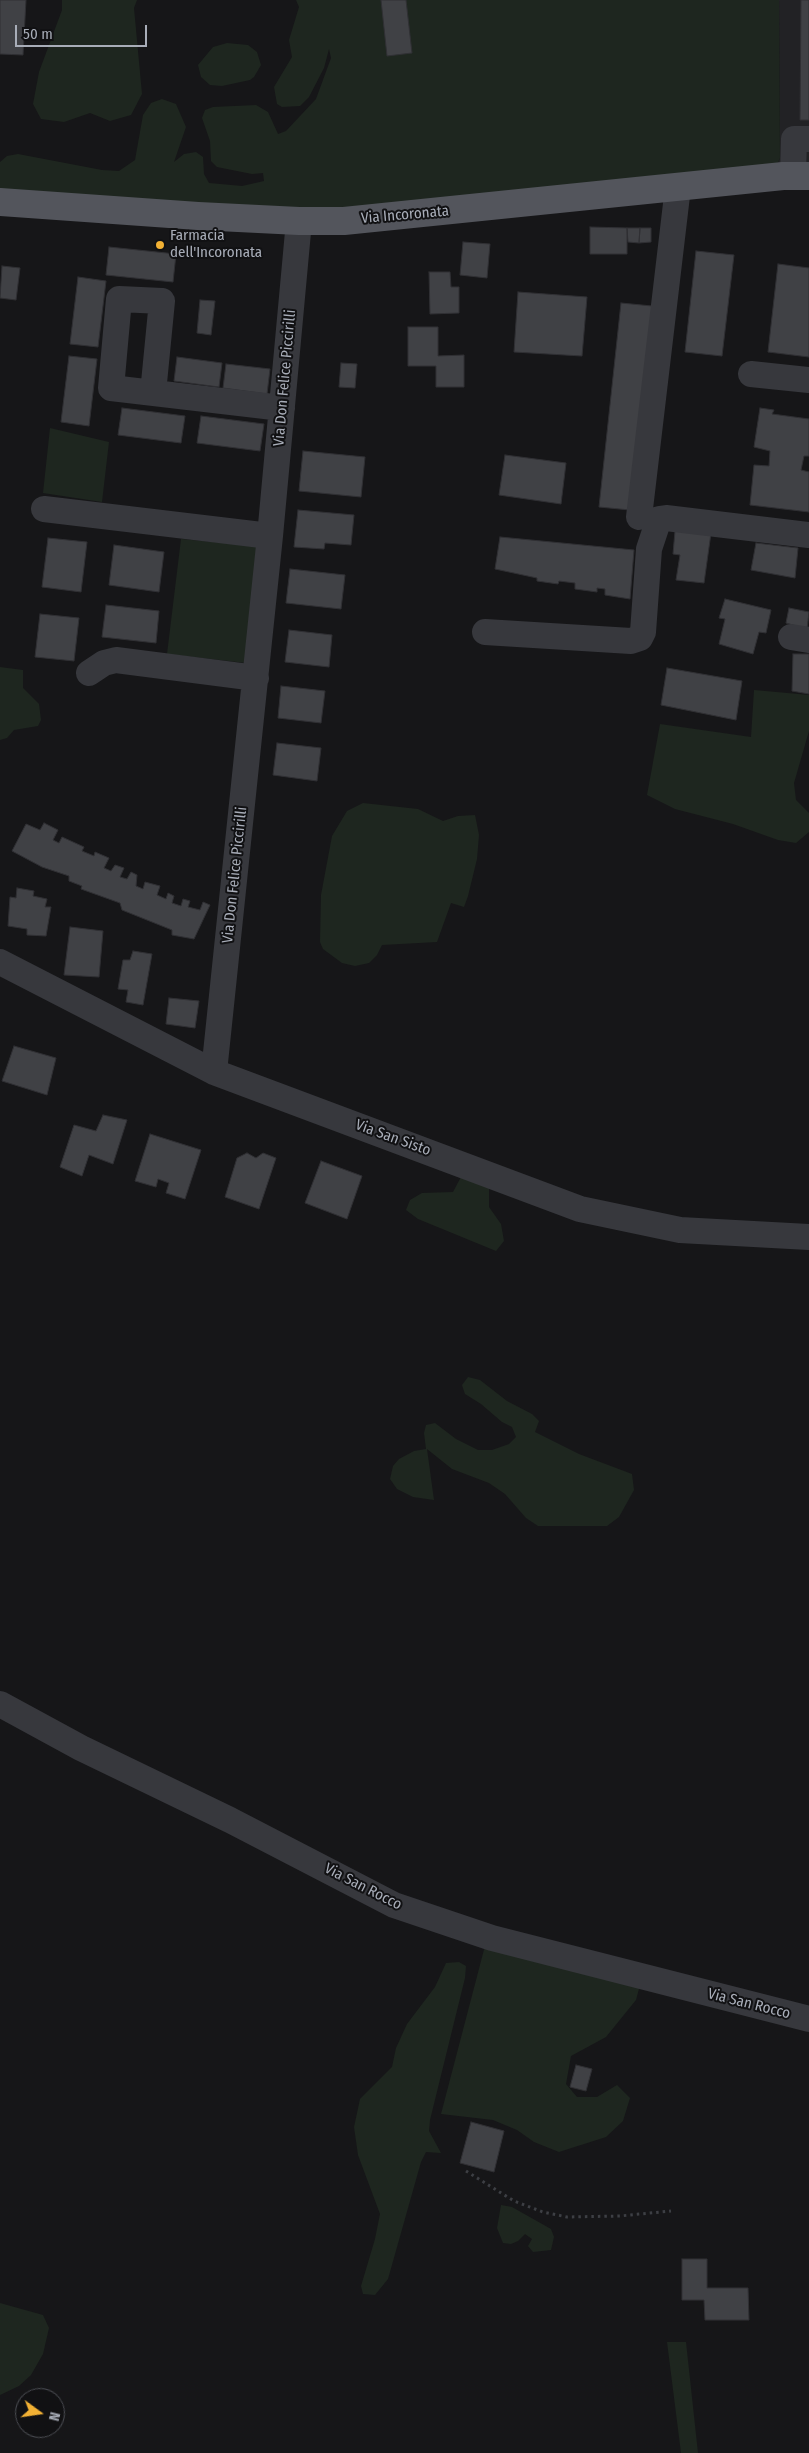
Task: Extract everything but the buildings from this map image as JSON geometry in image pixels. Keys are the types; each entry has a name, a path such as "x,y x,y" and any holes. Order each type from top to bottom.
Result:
{"main road":[{"name":"Via Incoronata","path":"0,202 299,221 344,221 801,176"}],"street":[{"path":"801,176 794,139 809,139"},
{"path":"639,517 678,187"},
{"name":"Via Don Felice Piccirilli","path":"214,1072 256,678 299,221"},
{"path":"154,393 162,301 119,299 110,388 282,408"},
{"path":"752,374 809,380"},
{"path":"44,509 270,536"},
{"path":"485,632 631,641 640,638 643,632 649,549 659,519 666,518 809,535"},
{"path":"90,673 104,663 116,660 256,678"},
{"name":"Via San Sisto","path":"0,962 214,1072 580,1209 680,1230 809,1237"},
{"name":"Via San Rocco","path":"0,1704 81,1748 208,1809 394,1905 492,1938 809,2019"}],"path":[{"path":"466,2171 514,2201 543,2212 567,2217 620,2216 671,2211"}],"shaded area":[{"path":"62,0 137,0 134,8 142,94 131,115 110,121 90,113 64,122 41,119 33,104 39,72 62,10"},
{"path":"296,0 779,0 780,158 774,171 290,212 0,189 0,162 7,156 18,154 102,170 119,171 135,160 143,115 151,103 162,99 176,104 186,127 174,162 184,154 196,152 203,157 204,174 209,183 242,186 264,181 263,173 252,174 217,167 211,161 210,141 202,118 205,110 213,107 256,105 268,112 278,134 286,131 316,99 331,58 329,49 324,68 309,97 300,106 282,107 277,104 274,87 292,57 289,40 299,7"},
{"path":"779,0 809,0 809,170 774,171 780,158"},
{"path":"227,43 248,45 257,52 261,65 250,80 222,86 210,85 201,77 198,65 213,47"},
{"path":"50,428 109,442 102,502 43,493"},
{"path":"181,539 257,546 246,663 167,654"},
{"path":"0,667 23,670 23,688 39,704 41,720 38,726 14,730 7,738 0,740"},
{"path":"754,690 809,695 809,731 794,783 796,800 809,813 809,832 796,843 778,840 733,824 675,809 647,795 660,724 751,737"},
{"path":"363,803 418,809 443,821 458,816 475,815 479,835 477,859 464,907 451,903 437,942 382,945 377,955 369,963 355,966 342,963 323,949 320,942 321,895 332,836 347,811"},
{"path":"462,1175 489,1185 489,1207 501,1224 504,1241 496,1251 418,1219 406,1210 410,1200 422,1193 453,1192"},
{"path":"468,1377 480,1380 507,1401 532,1414 539,1421 535,1432 579,1454 632,1474 634,1490 619,1517 607,1526 538,1526 526,1518 505,1494 489,1483 452,1469 427,1449 434,1500 413,1497 397,1489 390,1479 393,1466 399,1459 414,1451 426,1449 424,1433 426,1425 435,1423 456,1439 478,1450 492,1450 509,1444 516,1437 512,1427 502,1422 481,1404 465,1394 462,1385"},
{"path":"486,1942 641,1981 636,2000 606,2037 571,2056 566,2084 577,2097 597,2097 617,2085 630,2098 623,2121 606,2137 559,2152 534,2142 517,2130 493,2120 441,2114"},
{"path":"459,1962 466,1966 465,1978 430,2120 429,2131 441,2153 426,2152 421,2162 388,2279 375,2295 363,2294 361,2286 375,2239 380,2214 358,2155 354,2127 360,2099 392,2067 396,2048 407,2024 435,1987 446,1963"},
{"path":"501,2205 512,2207 551,2229 554,2237 551,2250 533,2252 528,2246 532,2239 525,2234 518,2241 511,2244 503,2243 497,2228"},
{"path":"0,2303 43,2315 49,2328 43,2354 31,2375 19,2386 0,2395"},
{"path":"667,2342 686,2342 698,2453 681,2453"}],"place":[{"name":"Farmacia dell'Incoronata","path":"160,245"}]}
